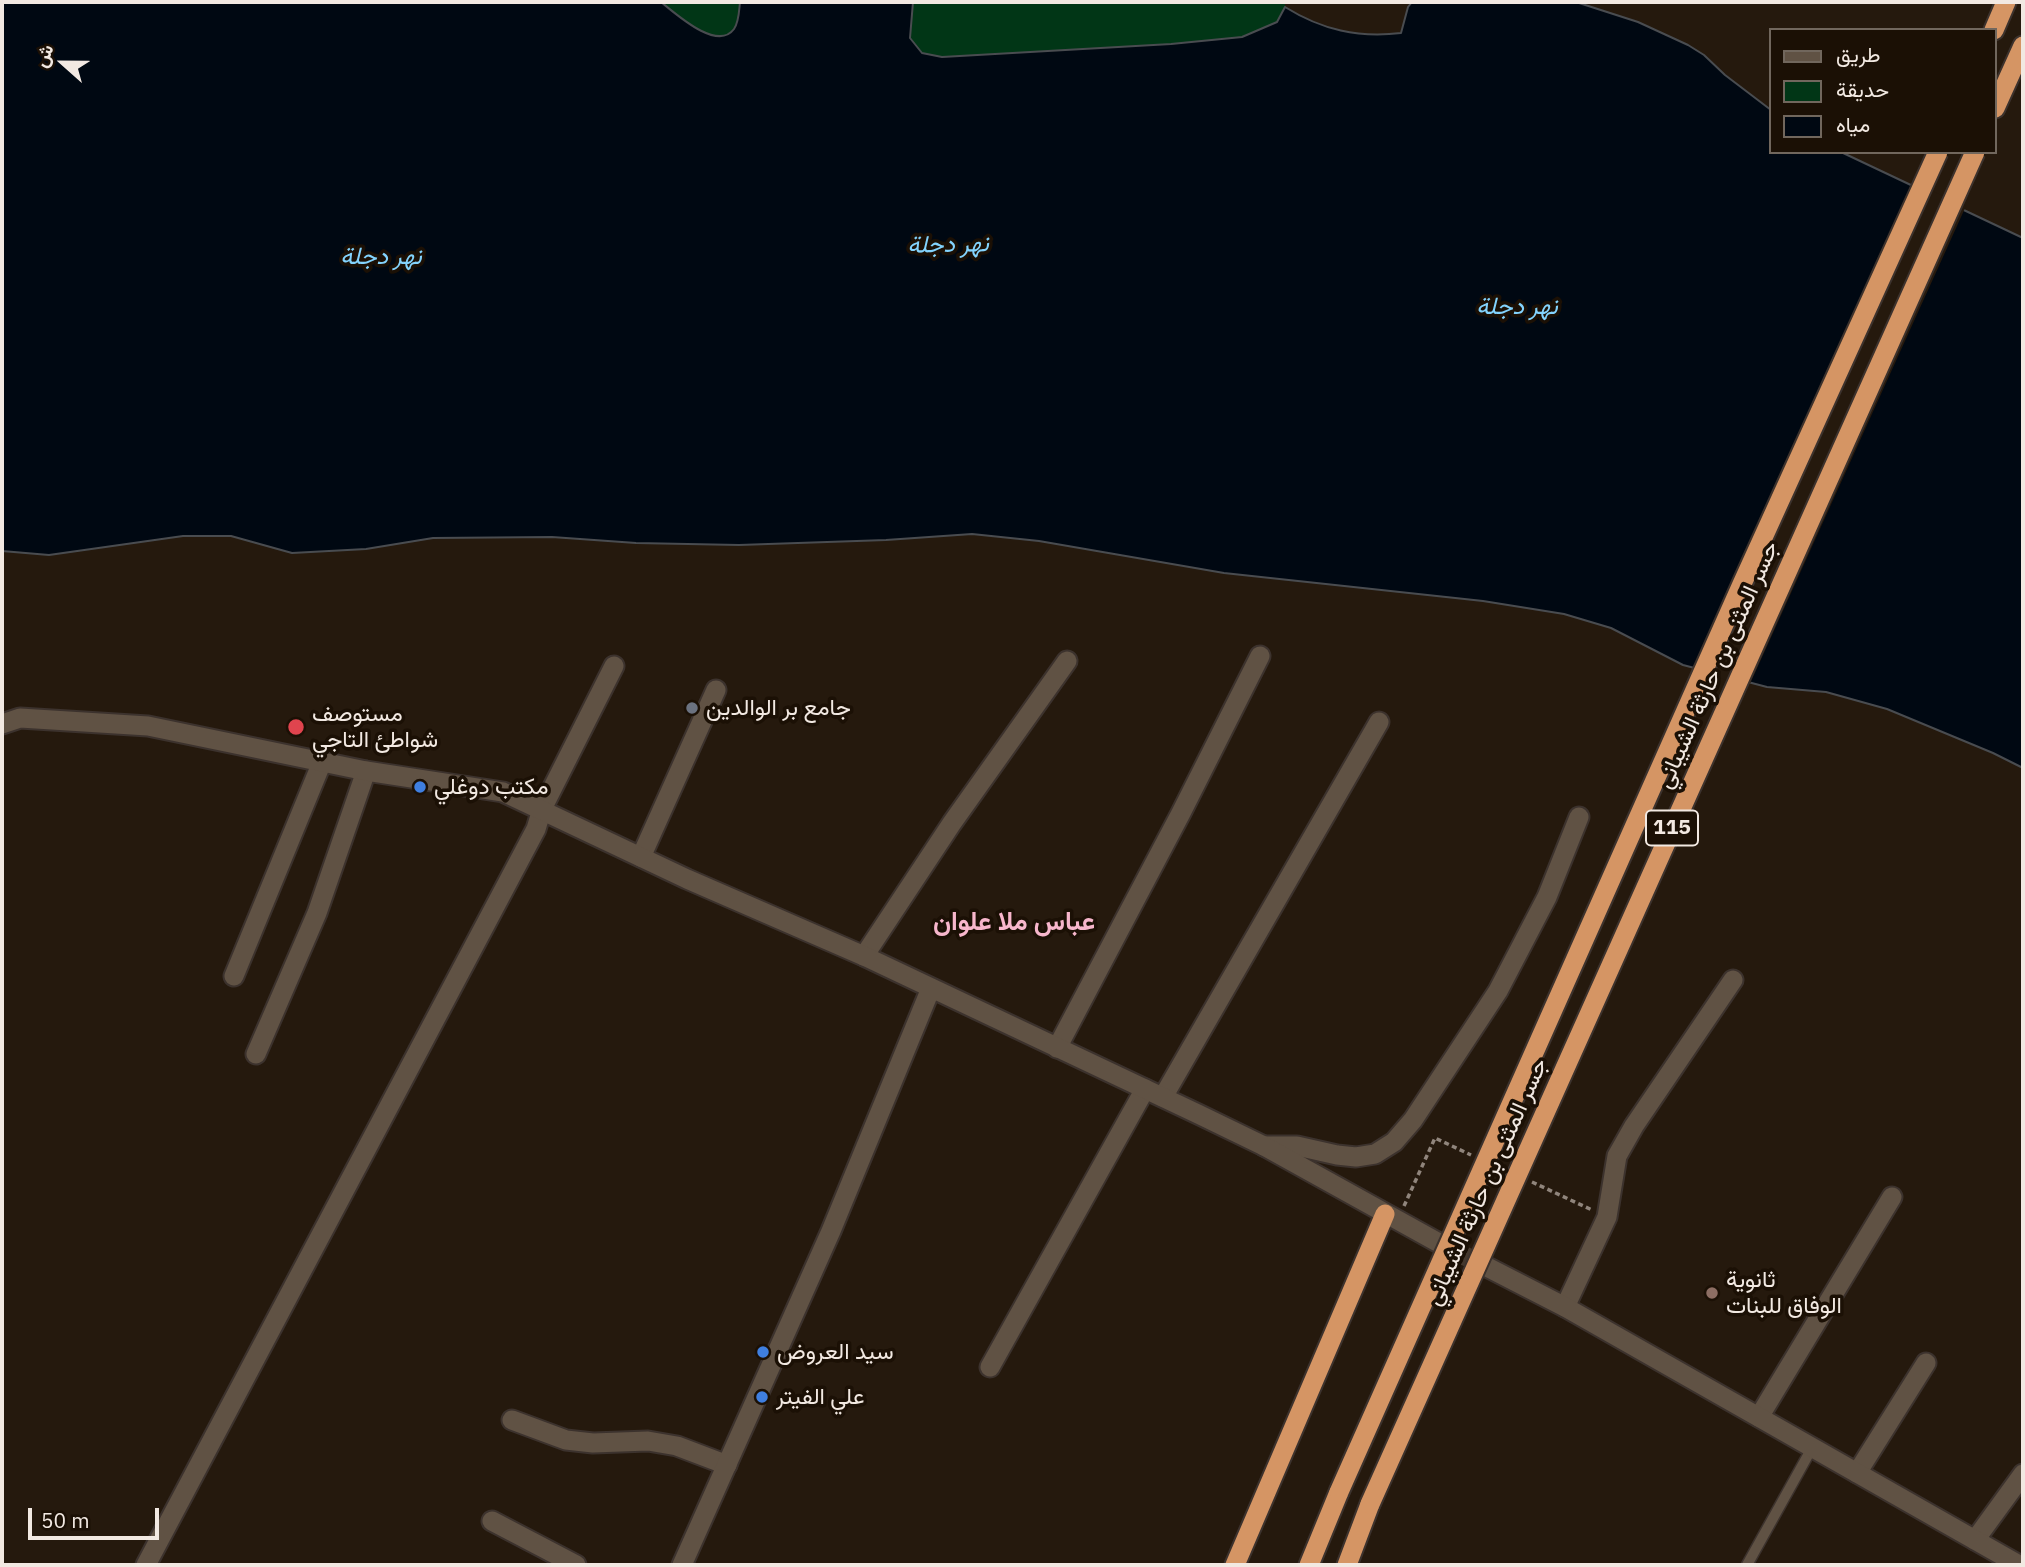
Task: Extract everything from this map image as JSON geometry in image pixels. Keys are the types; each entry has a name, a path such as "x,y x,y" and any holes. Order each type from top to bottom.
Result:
{"highway":[{"path":"1995,28 2006,2"},
{"path":"1997,103 2023,46"},
{"name":"جسر المثنى بن حارثة الشيباني","path":"1309,1565 1737,596 1937,154"},
{"name":"جسر المثنى بن حارثة الشيباني","path":"1347,1565 1370,1504 1974,154"},
{"path":"1236,1565 1391,1218"}],"street":[{"path":"1057,1048 1260,656"},
{"path":"864,956 952,822 1067,661"},
{"path":"146,1565 529,841 542,809 614,666"},
{"path":"641,858 716,690"},
{"path":"2,724 20,718 148,726 366,771 503,792 641,858 864,956 1154,1093 1264,1146 1439,1242"},
{"path":"990,1367 1379,722"},
{"path":"234,976 322,762"},
{"path":"256,1054 317,913 366,771"},
{"path":"1264,1146 1297,1146 1356,1157 1375,1154 1394,1142 1413,1120 1498,991 1548,897 1579,817"},
{"path":"1564,1307 1607,1217 1617,1156 1634,1126 1733,980"},
{"path":"682,1565 836,1218 931,988"},
{"path":"1759,1418 1892,1197"},
{"path":"1489,1268 1564,1307 2019,1565"},
{"path":"1857,1473 1926,1363"},
{"path":"512,1420 566,1440 593,1443 648,1441 677,1446 727,1465"},
{"path":"1975,1540 2023,1474"},
{"path":"492,1521 576,1565"}],"lane":[{"path":"1747,1565 1812,1448"}],"path":[{"path":"1391,1218 1435,1138 1475,1156"},
{"path":"1527,1180 1574,1202"}],"green space":[{"path":"740,2 734,29 727,35 718,36 697,29 662,3"},
{"path":"913,2 1285,2 1285,7 1311,21 1358,35 1242,37 1171,44 942,57 922,53 910,38"}],"water":[{"name":"نهر دجلة","path":"2,2 661,2 696,28 717,36 727,35 734,29 740,2 913,2 910,38 922,53 942,57 1171,44 1242,37 1277,22 1285,7 1327,27 1355,33 1385,34 1401,33 1412,2 1576,2 1638,22 1704,55 1725,75 1770,109 1770,154 1845,154 2023,238 2023,768 1887,709 1826,692 1767,687 1683,665 1611,628 1564,614 1483,601 1224,573 1039,541 972,534 739,545 636,543 552,537 433,538 366,549 292,553 231,536 183,536 49,555 2,551"}],"pier":[{"path":"1912,182 1966,206 1749,686 1693,671 1846,336"}],"tunnel":[{"path":"1439,1243 1489,1268"}],"place":[{"name":"جامع بر الوالدين","path":"692,708"},
{"name":"مستوصف شواطئ التاجي","path":"296,727"},
{"name":"مكتب دوغلي","path":"420,787"},
{"name":"ثانوية الوفاق للبنات","path":"1712,1293"},
{"name":"سيد العروض","path":"763,1352"},
{"name":"علي الفيتر","path":"762,1397"}],"district":[{"name":"عباس ملا علوان","path":"1014,922"}]}
